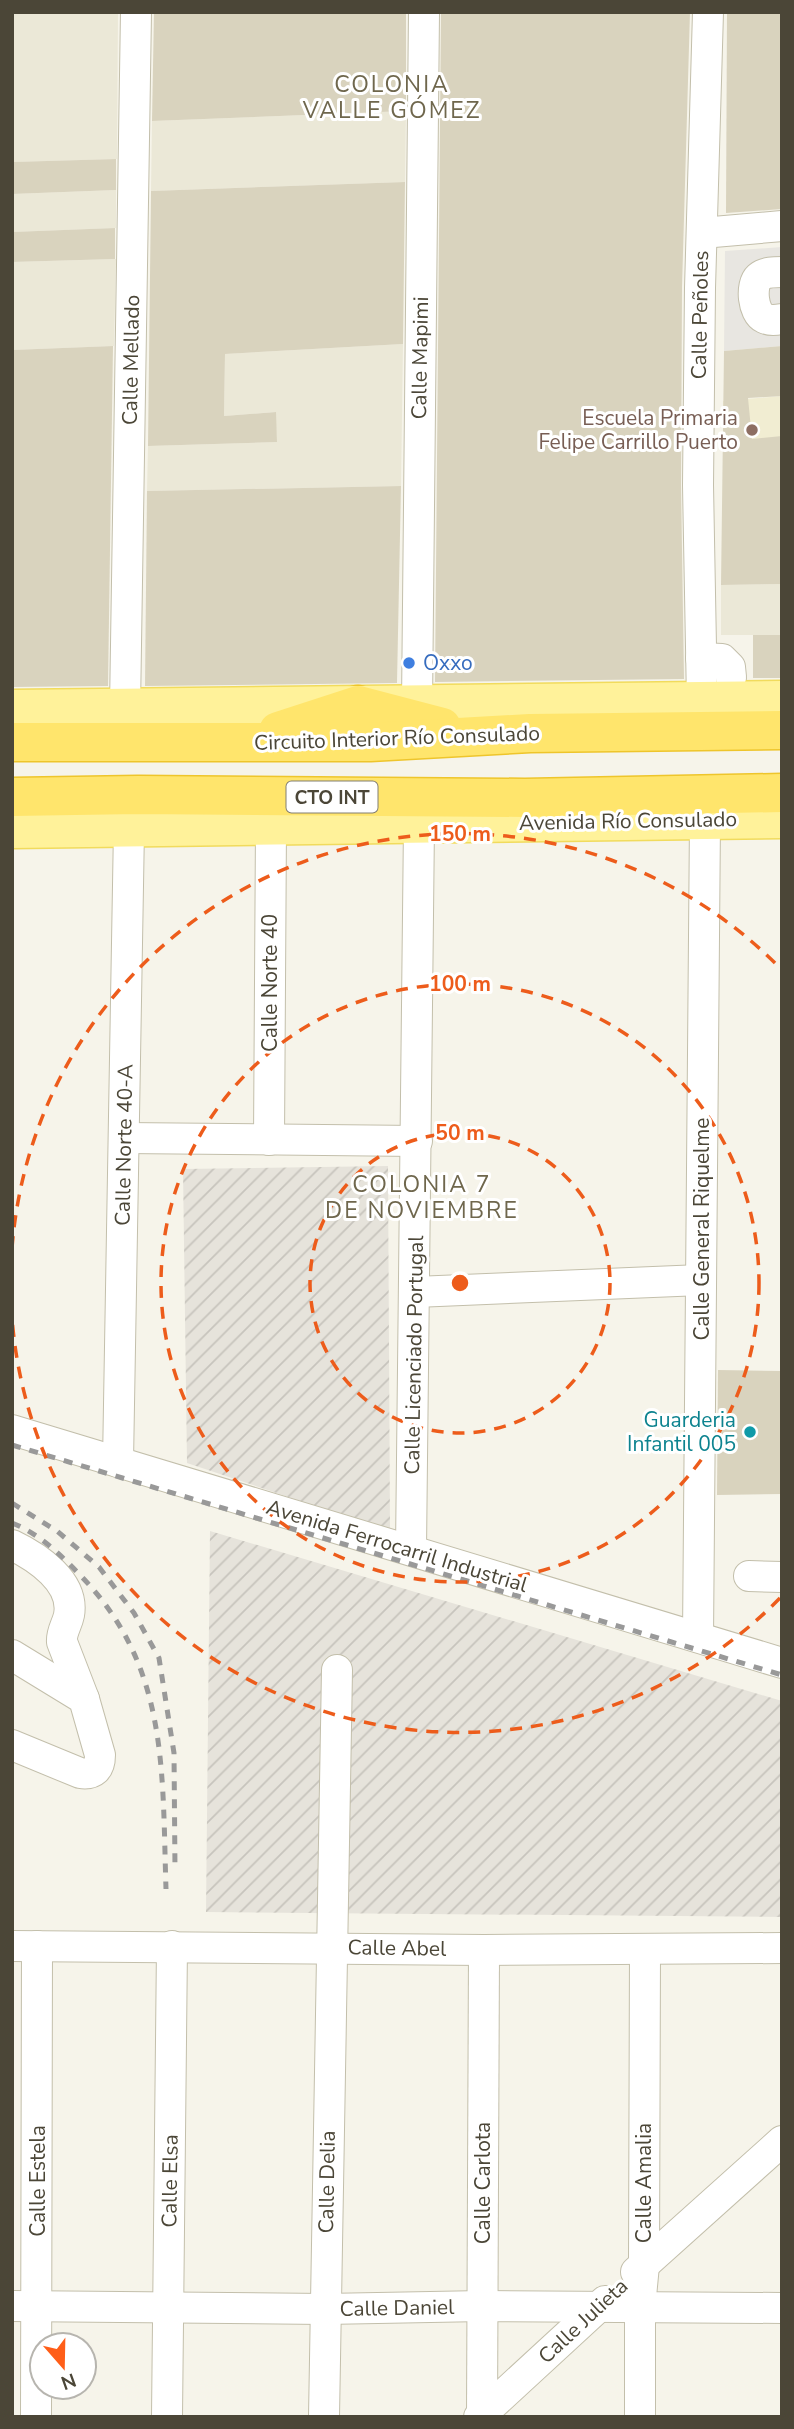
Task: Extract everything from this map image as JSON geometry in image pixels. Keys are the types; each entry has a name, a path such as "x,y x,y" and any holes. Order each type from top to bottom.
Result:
{"highway":[{"path":"242,742 358,705 474,736"},
{"name":"Circuito Interior Río Consulado","path":"12,742 382,741 474,736 782,730"},
{"name":"CTO INT","path":"12,797 274,811 470,799 782,793"},
{"path":"274,811 358,825 470,799"}],"main road":[{"path":"12,709 782,700"},
{"name":"CTO INT","path":"12,829 129,828 274,811"},
{"name":"Avenida Río Consulado","path":"358,825 782,819"}],"street":[{"name":"Calle Mellado","path":"125,708 136,12"},
{"name":"Calle Mapimi","path":"417,704 424,12"},
{"name":"Calle Peñoles","path":"702,701 698,485 708,12"},
{"path":"702,233 777,226 780,272 762,274 757,278 754,289 756,307 761,316 766,319 782,319"},
{"path":"701,658 722,659 727,662 731,677"},
{"name":"Calle Norte 40","path":"269,1140 274,811"},
{"name":"Calle General Riquelme","path":"698,1637 705,820"},
{"name":"Calle Licenciado Portugal","path":"411,1550 419,824"},
{"name":"Calle Norte 40-A","path":"118,1462 129,828"},
{"path":"124,1138 417,1141"},
{"path":"415,1292 701,1280"},
{"name":"Avenida Ferrocarril Industrial","path":"12,1430 782,1663"},
{"path":"12,1545 28,1553 60,1580 69,1615 61,1634 62,1642 85,1699 100,1763 96,1771 80,1773 12,1745"},
{"path":"750,1576 782,1577"},
{"path":"12,1655 85,1699"},
{"name":"Calle Delia","path":"324,2417 337,1670"},
{"name":"Calle Abel","path":"25,1946 484,1950 782,1948"},
{"name":"Calle Estela","path":"25,1946 25,2306 36,2417"},
{"name":"Calle Elsa","path":"167,2417 172,1946"},
{"name":"Calle Carlota","path":"481,2416 484,1950"},
{"name":"Calle Amalia","path":"640,2417 640,2307 644,2265 645,1950"},
{"name":"Calle Julieta","path":"481,2416 782,2141"},
{"name":"Calle Daniel","path":"25,2306 325,2309 482,2306 782,2308"}],"shaded area":[{"path":"118,12 117,159 12,162 12,13"},
{"path":"406,111 405,182 151,191 152,121"},
{"path":"116,190 116,228 12,232 12,194"},
{"path":"782,247 782,346 724,351 725,251"},
{"path":"116,259 114,346 12,350 12,262"},
{"path":"403,344 401,486 147,491 148,446 277,442 275,412 224,416 225,354"},
{"name":"Escuela Primaria Felipe Carrillo Puerto","path":"782,396 782,459 723,464 723,401"},
{"path":"782,584 782,635 721,635 721,585"},
{"path":"388,1166 390,1531 187,1463 183,1169"},
{"path":"210,1531 782,1701 782,1917 206,1912"}],"building":[{"path":"154,12 406,12 406,111 152,121"},
{"path":"441,12 690,12 682,287 684,679 435,682"},
{"path":"727,12 782,12 782,209 726,213"},
{"path":"116,159 116,190 12,194 12,162"},
{"path":"405,182 403,344 225,354 224,416 276,412 277,442 148,446 151,191"},
{"path":"115,228 115,259 12,262 12,232"},
{"path":"113,346 108,686 12,687 12,350"},
{"path":"782,346 782,396 748,398 752,439 782,436 782,584 721,585 724,351"},
{"path":"401,486 397,683 145,686 147,491"},
{"path":"753,635 782,635 782,678 753,678"},
{"name":"Guarderia Infantil 005","path":"718,1370 782,1371 782,1494 717,1495"}],"railway":[{"path":"12,1445 782,1675"},
{"path":"12,1503 57,1531 99,1567 134,1613 159,1658 174,1753 175,1870"},
{"path":"12,1523 40,1538 72,1566 108,1609 130,1645 145,1682 155,1721 163,1802 166,1889"}],"place":[{"name":"Escuela Primaria Felipe Carrillo Puerto","path":"752,430"},
{"name":"Oxxo","path":"409,663"},
{"name":"Guarderia Infantil 005","path":"750,1432"}],"district":[{"name":"COLONIA VALLE GÓMEZ","path":"392,97"},
{"name":"COLONIA 7 DE NOVIEMBRE","path":"422,1197"}]}
